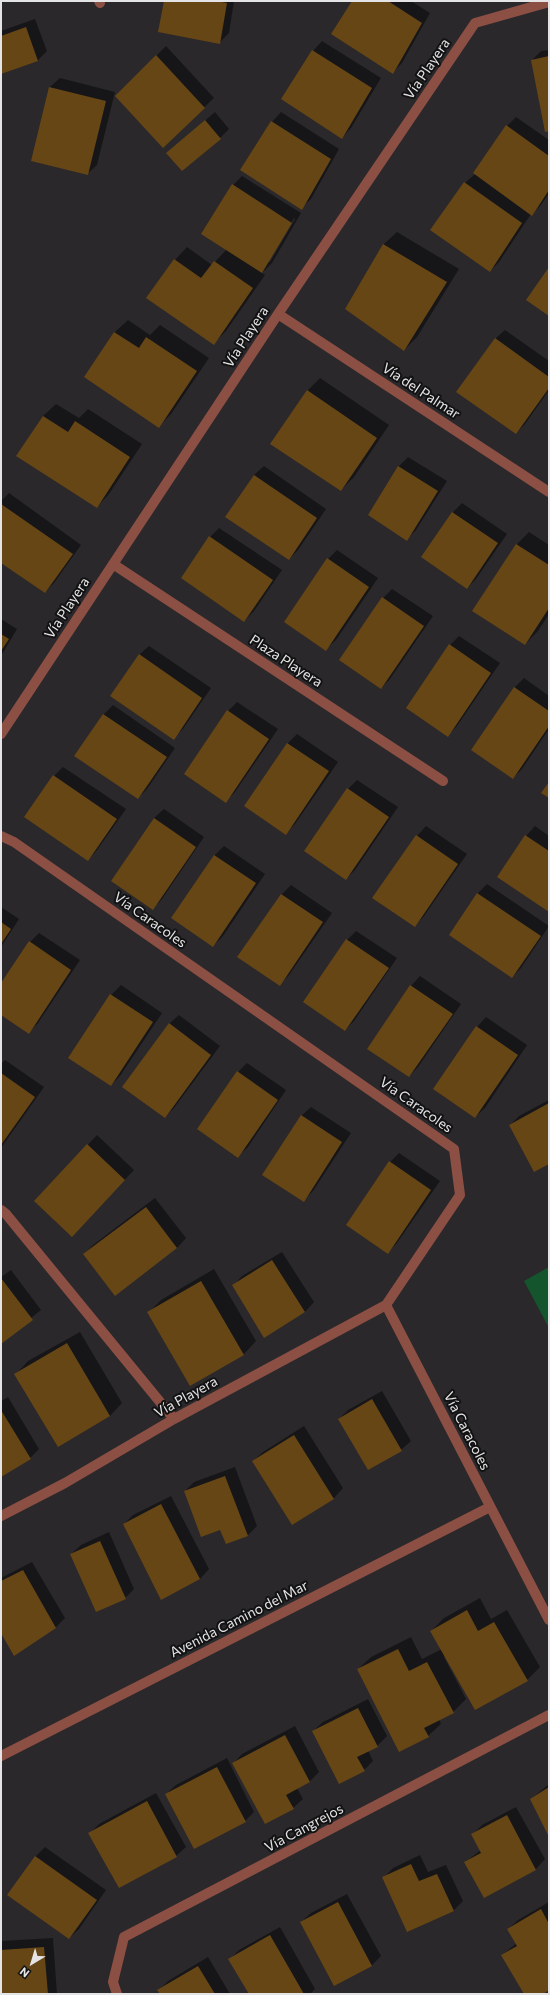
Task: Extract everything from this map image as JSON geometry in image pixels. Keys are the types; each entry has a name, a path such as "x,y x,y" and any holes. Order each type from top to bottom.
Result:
{"street":[{"name":"Vía Playera","path":"1,734 278,314 476,22 549,2"},
{"name":"Vía del Palmar","path":"278,314 549,492"},
{"name":"Plaza Playera","path":"113,564 443,781"},
{"name":"Vía Caracoles","path":"1,836 14,842 454,1149 460,1195 386,1305 549,1620"},
{"path":"1,1210 6,1214 174,1419"},
{"name":"Vía Playera","path":"1,1516 65,1483 174,1419 386,1305"},
{"name":"Avenida Camino del Mar","path":"1,1756 490,1507"},
{"name":"Vía Cangrejos","path":"117,1994 113,1982 124,1937 549,1716"}],"green space":[{"path":"549,1267 549,1328 524,1281"}],"building":[{"path":"164,1 216,1 227,3 220,44 158,32"},
{"path":"352,1 388,1 422,23 393,74 331,34"},
{"path":"26,27 38,61 1,74 1,36"},
{"path":"312,50 372,88 342,139 281,99"},
{"path":"156,55 205,108 163,148 115,96"},
{"path":"549,56 549,131 545,132 531,60"},
{"path":"49,87 106,101 88,175 31,161"},
{"path":"205,120 221,139 182,171 166,153"},
{"path":"271,121 331,159 302,210 240,170"},
{"path":"506,125 549,156 549,190 532,216 473,173"},
{"path":"464,182 522,223 490,272 430,230"},
{"path":"232,184 292,223 262,273 201,234"},
{"path":"383,244 447,282 404,351 345,309"},
{"path":"174,259 201,278 214,261 253,288 214,345 146,298"},
{"path":"549,267 549,316 526,300"},
{"path":"114,332 139,348 146,337 197,371 159,428 84,377"},
{"path":"495,338 549,377 549,388 516,434 456,392"},
{"path":"307,390 377,438 341,491 270,444"},
{"path":"43,416 68,432 75,421 130,457 97,508 16,456"},
{"path":"398,466 438,491 407,541 368,515"},
{"path":"254,475 317,518 289,560 225,517"},
{"path":"1,504 73,554 45,593 1,563"},
{"path":"452,512 498,543 467,589 421,557"},
{"path":"209,536 273,580 244,622 181,578"},
{"path":"516,544 549,565 549,608 525,645 472,611"},
{"path":"327,558 369,587 326,651 284,622"},
{"path":"382,597 424,626 381,689 339,660"},
{"path":"1,634 9,639 1,651"},
{"path":"449,644 491,673 448,737 406,708"},
{"path":"139,654 202,698 174,740 110,696"},
{"path":"514,687 549,711 549,726 513,779 471,750"},
{"path":"227,710 269,739 226,803 184,774"},
{"path":"103,714 167,757 138,799 74,756"},
{"path":"287,743 329,771 286,835 244,806"},
{"path":"53,775 117,819 88,861 24,817"},
{"path":"549,782 549,798 541,793"},
{"path":"347,788 389,817 346,880 304,851"},
{"path":"154,818 196,847 153,910 111,881"},
{"path":"416,835 458,864 415,927 372,898"},
{"path":"525,835 549,851 549,912 497,877"},
{"path":"214,855 256,883 213,947 171,918"},
{"path":"477,893 541,936 512,978 449,935"},
{"path":"281,894 323,922 280,986 237,957"},
{"path":"1,922 11,929 1,944"},
{"path":"346,939 389,968 345,1031 303,1002"},
{"path":"29,941 71,970 29,1034 1,1015 1,983"},
{"path":"410,985 453,1014 409,1077 367,1049"},
{"path":"110,994 153,1022 111,1086 68,1058"},
{"path":"169,1023 211,1055 165,1118 122,1087"},
{"path":"476,1026 518,1055 475,1118 433,1089"},
{"path":"237,1071 278,1100 238,1158 197,1129"},
{"path":"1,1073 35,1097 1,1145"},
{"path":"549,1103 549,1164 534,1172 509,1125"},
{"path":"301,1115 342,1142 304,1202 262,1175"},
{"path":"87,1144 125,1180 72,1237 34,1201"},
{"path":"389,1161 431,1190 388,1254 346,1225"},
{"path":"146,1207 177,1248 115,1296 83,1254"},
{"path":"272,1260 305,1312 264,1338 232,1285"},
{"path":"1,1278 33,1320 1,1344"},
{"path":"201,1281 244,1355 190,1386 147,1312"},
{"path":"67,1343 110,1416 58,1447 14,1374"},
{"path":"372,1399 402,1451 368,1470 338,1419"},
{"path":"1,1410 31,1459 1,1477"},
{"path":"294,1435 334,1499 292,1525 252,1461"},
{"path":"225,1476 248,1536 226,1544 220,1530 201,1537 184,1491"},
{"path":"161,1504 200,1579 161,1600 123,1524"},
{"path":"100,1541 126,1599 96,1612 70,1554"},
{"path":"23,1570 56,1628 14,1656 1,1633 1,1581"},
{"path":"467,1610 478,1631 494,1622 528,1681 475,1710 430,1631"},
{"path":"398,1649 409,1671 427,1662 454,1713 424,1728 429,1737 399,1752 357,1669"},
{"path":"358,1708 378,1747 357,1757 365,1771 339,1784 312,1731"},
{"path":"285,1735 310,1782 286,1795 294,1809 265,1824 232,1763"},
{"path":"217,1767 246,1822 194,1849 165,1794"},
{"path":"549,1787 549,1837 530,1799"},
{"path":"147,1801 177,1857 119,1888 88,1833"},
{"path":"507,1815 536,1870 484,1898 464,1862 481,1853 471,1834"},
{"path":"35,1856 97,1900 69,1939 7,1895"},
{"path":"411,1864 419,1881 437,1874 454,1911 407,1932 382,1877"},
{"path":"338,1902 372,1966 334,1986 300,1922"},
{"path":"541,1909 549,1924 549,1990 543,1994 524,1994 501,1955 517,1946 507,1929"},
{"path":"270,1935 304,1994 249,1994 228,1959"},
{"path":"44,1947 48,1994 1,1994 1,1950"},
{"path":"198,1966 215,1994 160,1994 157,1990"}]}
